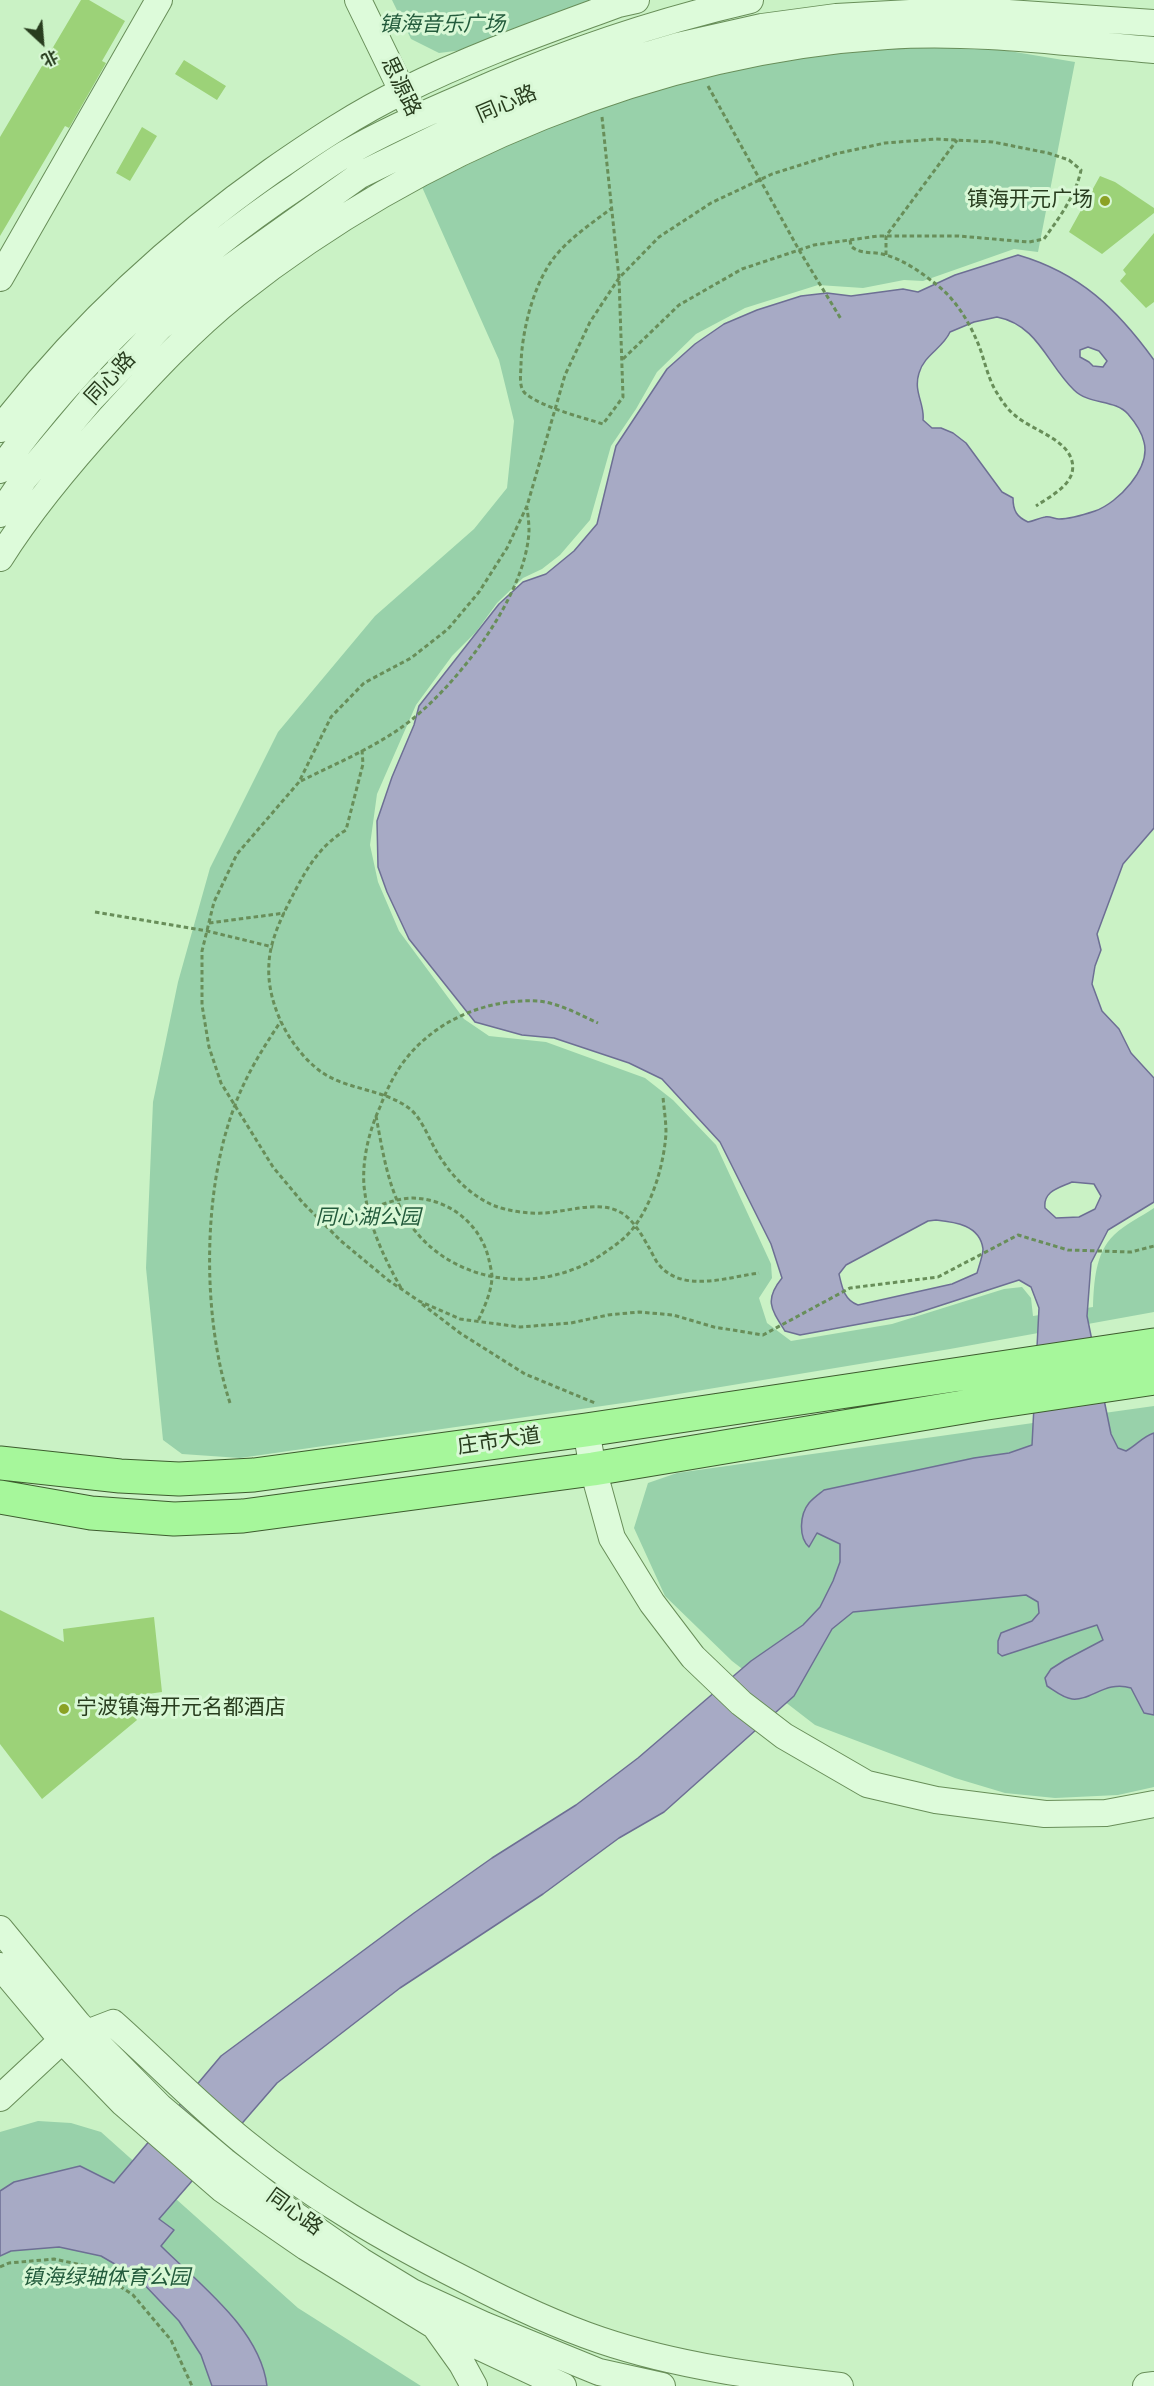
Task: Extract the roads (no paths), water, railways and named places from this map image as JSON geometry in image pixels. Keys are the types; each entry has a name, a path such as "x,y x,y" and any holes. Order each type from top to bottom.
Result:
{"main road":[{"name":"庄市大道","path":"0,1463 120,1476 179,1479 254,1475 586,1430 1146,1346"},
{"name":"庄市大道","path":"0,1497 92,1513 174,1519 243,1516 593,1469 987,1403 1154,1378"}],"street":[{"path":"0,278 159,0"},
{"name":"思源路","path":"358,0 428,142"},
{"path":"0,429 55,361 152,265 223,206 308,146 402,91 487,53 618,4 636,0"},
{"name":"同心路","path":"0,470 18,445 81,372 148,303 211,249 273,203 347,153 416,118 539,64 624,33 750,0"},
{"name":"同心路","path":"0,514 24,479 92,398 159,328 221,274 360,175 538,92 617,64 678,46 762,27 836,16 964,5 1154,23"},
{"path":"0,558 76,454 149,375 234,296 317,235 405,182 515,128 609,91 737,57 797,46 886,36 935,35 1154,50"},
{"path":"586,1430 593,1469 612,1538 652,1603 693,1657 741,1703 784,1736 867,1784 936,1800 1045,1814 1106,1814 1154,1804"},
{"name":"同心路","path":"0,1929 76,2032 123,2103 222,2189 306,2247 435,2326 563,2386"},
{"name":"同心路","path":"0,1966 224,2161 289,2211 361,2261 412,2292 595,2379 649,2385"},
{"path":"0,2098 76,2032 113,2023 167,2075 244,2142 306,2188 398,2246 507,2302 600,2340 651,2353 776,2378 840,2386"},
{"path":"435,2326 462,2364 474,2386"},
{"path":"1146,2386 1154,2385"}],"water":[{"path":"1018,255 1040,263 1079,283 1095,295 1126,325 1154,360 1154,828 1123,864 1097,934 1101,950 1092,984 1102,1011 1119,1029 1131,1053 1154,1078 1154,1202 1108,1230 1091,1263 1087,1316 1111,1434 1118,1448 1126,1451 1154,1433 1154,1715 1144,1713 1131,1688 1122,1686 1106,1688 1086,1697 1072,1699 1062,1696 1047,1686 1045,1678 1051,1669 1103,1640 1097,1625 1002,1656 998,1653 1001,1633 1032,1621 1039,1613 1038,1602 1026,1595 853,1612 832,1629 794,1696 664,1812 619,1838 543,1894 400,1988 277,2083 159,2219 174,2230 161,2246 210,2292 241,2327 262,2365 267,2386 212,2386 201,2355 179,2321 137,2277 101,2256 59,2247 11,2251 0,2256 0,2191 14,2182 80,2166 114,2183 221,2056 414,1913 492,1858 576,1805 638,1758 751,1661 803,1625 820,1607 840,1562 840,1544 817,1533 809,1547 803,1537 802,1525 806,1508 812,1499 824,1490 974,1458 1009,1453 1032,1445 1039,1308 1031,1287 1019,1280 914,1314 800,1335 785,1331 776,1317 771,1299 782,1278 771,1244 720,1142 662,1079 629,1063 554,1038 522,1035 475,1022 409,939 378,867 377,821 392,777 414,725 419,706 499,604 523,582 546,574 574,551 597,524 616,446 667,369 695,344 724,324 757,310 801,296 827,293 851,296 903,289 918,292 955,275","holes":["997,317 1023,328 1080,395 1123,409 1130,417 1142,435 1145,452 1138,473 1122,493 1095,511 1068,518 1045,517 1028,522 1018,516 1013,498 1002,492 966,443 953,433 941,428 932,428 923,420 917,386 921,367 950,332 974,322","1088,347 1099,351 1107,361 1103,367 1093,366 1080,357 1080,350","1072,1182 1094,1184 1101,1196 1095,1209 1079,1217 1056,1218 1045,1208 1045,1202 1053,1191","936,1220 966,1226 977,1235 983,1249 977,1273 952,1284 858,1305 853,1303 844,1292 839,1274 846,1265 928,1221"]}],"place":[{"name":"镇海开元广场","path":"1105,201"},
{"name":"宁波镇海开元名都酒店","path":"64,1709"}],"park label":[{"name":"镇海音乐广场","path":"442,26"},
{"name":"同心湖公园","path":"368,1219"},
{"name":"镇海绿轴体育公园","path":"106,2279"}]}
